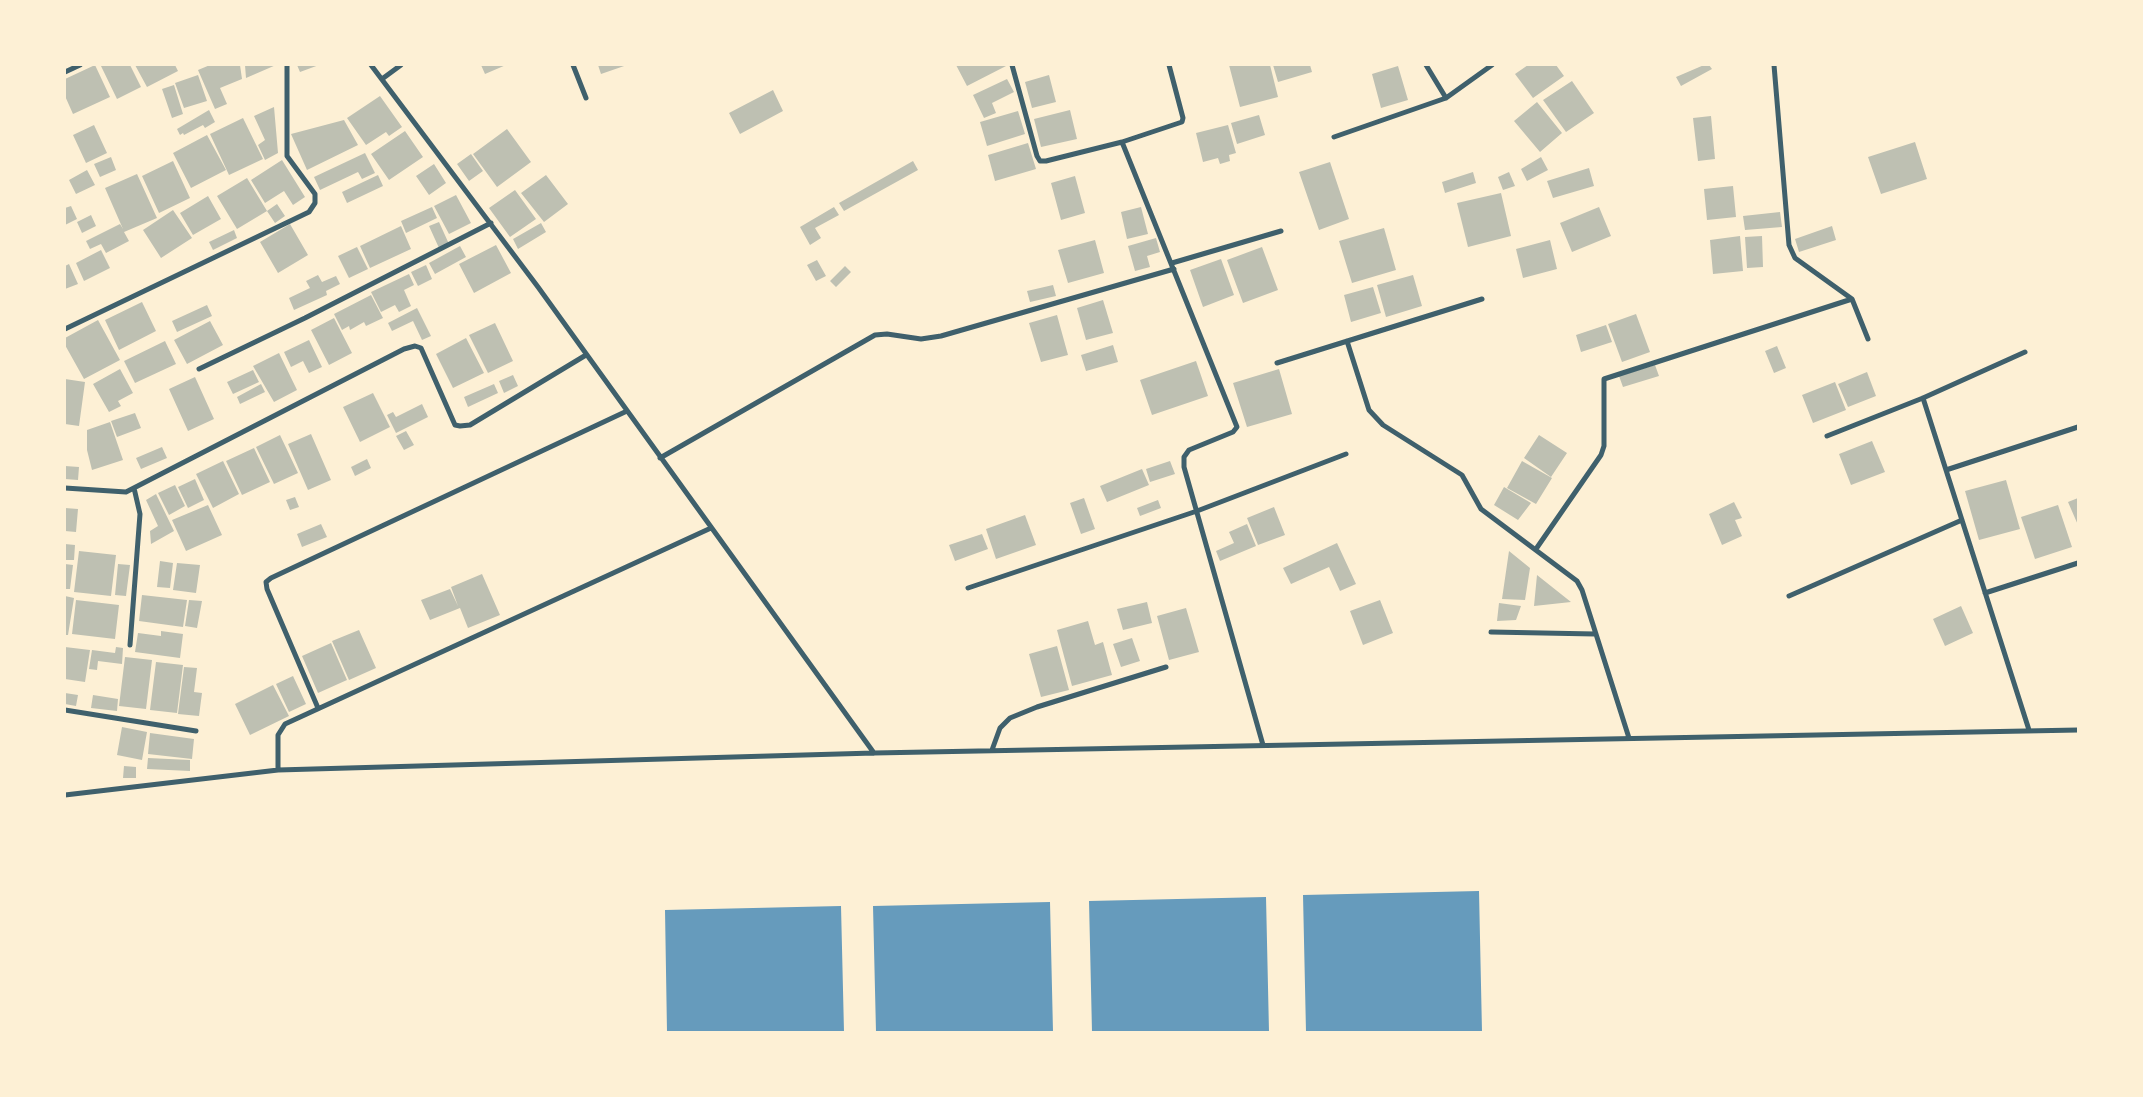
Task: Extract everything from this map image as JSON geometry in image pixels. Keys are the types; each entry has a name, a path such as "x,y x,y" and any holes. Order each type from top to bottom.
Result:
{"street":[{"path":"65,72 80,65"},
{"path":"65,330 309,212 315,203 315,194 287,156 287,65"},
{"path":"371,65 491,223 874,753"},
{"path":"382,79 401,65"},
{"path":"573,65 586,98"},
{"path":"1012,65 1040,161 1122,142 1182,122 1169,65"},
{"path":"1426,65 1446,98"},
{"path":"1334,137 1446,98 1492,65"},
{"path":"1774,65 1789,245 1795,258 1852,299 1868,339"},
{"path":"1122,142 1238,428 1233,432 1189,450 1184,457 1197,511 1263,745"},
{"path":"199,369 305,318 491,223"},
{"path":"660,458 875,335 888,334 921,339 941,336 1173,266 1281,231"},
{"path":"1276,363 1482,299"},
{"path":"1536,549 1601,455 1604,446 1604,379 1852,299"},
{"path":"1347,341 1369,410 1383,425 1462,475 1481,509 1577,581 1629,738"},
{"path":"65,488 120,492 134,488 404,348 415,346 421,348 455,425 460,426 470,425 586,355"},
{"path":"1827,436 1923,398 2026,352"},
{"path":"1923,398 2029,730"},
{"path":"318,708 267,589 266,582 627,411"},
{"path":"1946,470 2078,427"},
{"path":"968,588 1197,511 1346,454"},
{"path":"130,645 140,514 134,488"},
{"path":"1789,596 1962,520"},
{"path":"278,770 278,734 285,724 711,528"},
{"path":"1985,594 2078,563"},
{"path":"1491,632 1595,634"},
{"path":"992,750 1000,728 1010,718 1037,707 1166,667"},
{"path":"65,710 196,731"},
{"path":"65,795 278,770 992,750 2078,730"}],"water":[{"path":"1479,891 1482,1032 1306,1032 1303,895"},
{"path":"1266,897 1269,1032 1092,1032 1089,901"},
{"path":"1050,902 1053,1032 876,1032 873,906"},
{"path":"841,906 844,1032 667,1032 665,910"}],"building":[{"path":"95,65 110,97 73,114 65,96 65,79"},
{"path":"102,65 130,65 141,87 117,99"},
{"path":"135,65 175,65 178,71 147,87"},
{"path":"210,65 240,65 242,79 220,88 227,104 215,109 198,70"},
{"path":"245,65 276,65 246,78"},
{"path":"297,65 319,65 300,72"},
{"path":"481,65 506,65 485,74"},
{"path":"598,65 627,65 601,74"},
{"path":"956,65 1008,65 967,86"},
{"path":"1229,65 1270,65 1278,97 1240,107"},
{"path":"1273,65 1310,65 1312,72 1278,82"},
{"path":"1528,65 1556,65 1564,76 1533,98 1515,74"},
{"path":"1704,65 1709,65 1712,69 1681,86 1676,77"},
{"path":"1398,66 1408,100 1381,108 1372,74"},
{"path":"198,75 207,101 184,108 175,83"},
{"path":"1049,75 1056,102 1032,108 1025,82"},
{"path":"1007,79 1014,92 992,103 996,113 984,118 973,95"},
{"path":"1572,81 1594,113 1566,132 1543,100"},
{"path":"174,85 183,114 172,118 162,89"},
{"path":"773,90 783,111 740,134 729,113"},
{"path":"380,96 402,127 389,136 386,132 366,145 347,118"},
{"path":"1537,102 1562,133 1540,152 1514,121"},
{"path":"274,107 278,153 265,160 258,145 265,140 254,116"},
{"path":"209,110 215,122 205,128 203,125 184,135 183,133 180,135 177,129"},
{"path":"1070,110 1077,139 1041,147 1034,119"},
{"path":"1018,111 1025,134 987,146 980,122"},
{"path":"1259,115 1265,135 1237,144 1231,123"},
{"path":"1711,116 1715,159 1698,161 1693,118"},
{"path":"243,118 263,159 229,175 210,134"},
{"path":"344,120 358,145 307,170 291,134"},
{"path":"94,125 107,153 86,163 73,135"},
{"path":"1228,125 1236,153 1229,155 1230,161 1220,164 1218,158 1203,162 1196,133"},
{"path":"507,129 531,162 497,187 473,154"},
{"path":"405,131 423,157 389,180 371,154"},
{"path":"207,135 226,170 191,188 173,153"},
{"path":"1915,142 1927,179 1881,194 1868,157"},
{"path":"1028,143 1036,169 995,181 988,155"},
{"path":"365,153 375,173 362,179 358,172 320,190 314,177"},
{"path":"471,154 483,171 469,181 457,164"},
{"path":"111,157 116,170 100,177 94,164"},
{"path":"1541,157 1548,170 1527,181 1521,169"},
{"path":"282,160 305,197 293,205 284,191 265,203 251,180"},
{"path":"173,161 190,198 159,213 142,176"},
{"path":"913,161 918,170 844,211 839,203"},
{"path":"1330,162 1349,219 1319,230 1299,172"},
{"path":"434,164 446,183 429,195 416,176"},
{"path":"1589,168 1594,186 1553,198 1547,181"},
{"path":"87,170 95,185 76,194 69,180"},
{"path":"1473,172 1476,183 1445,193 1442,182"},
{"path":"1509,172 1515,186 1503,190 1498,177"},
{"path":"137,174 157,218 124,232 129,241 106,253 101,244 90,249 86,241 120,224 123,229 105,188"},
{"path":"378,175 383,186 347,203 342,192"},
{"path":"546,175 568,204 544,222 521,193"},
{"path":"1075,176 1085,213 1061,220 1051,183"},
{"path":"247,178 267,211 237,229 217,196"},
{"path":"1733,186 1736,217 1707,220 1704,189"},
{"path":"515,190 536,219 510,237 489,208"},
{"path":"1501,193 1511,236 1468,247 1457,203"},
{"path":"456,195 471,223 449,234 434,206"},
{"path":"208,196 221,219 193,235 180,213"},
{"path":"277,204 285,216 275,223 267,211"},
{"path":"71,206 77,219 65,225 65,208"},
{"path":"432,207 437,218 406,233 401,221"},
{"path":"834,207 839,215 815,228 821,238 810,245 800,227"},
{"path":"1141,207 1148,234 1127,239 1121,212"},
{"path":"1599,207 1611,236 1572,252 1560,223"},
{"path":"173,210 192,238 161,258 143,230"},
{"path":"1780,212 1782,227 1745,230 1743,216"},
{"path":"91,215 96,226 82,233 77,222"},
{"path":"439,222 449,244 439,248 429,226"},
{"path":"541,223 546,232 518,249 513,239"},
{"path":"290,224 308,255 278,273 260,242"},
{"path":"401,226 411,249 370,268 360,246"},
{"path":"1832,226 1836,240 1799,252 1795,239"},
{"path":"1384,228 1396,270 1352,283 1339,241"},
{"path":"234,230 237,238 213,250 209,242"},
{"path":"1740,236 1743,271 1713,274 1710,240"},
{"path":"1762,236 1763,267 1747,268 1745,237"},
{"path":"1156,238 1160,252 1147,256 1150,267 1135,271 1128,246"},
{"path":"1095,240 1104,273 1068,283 1058,250"},
{"path":"1550,240 1557,269 1523,278 1516,249"},
{"path":"496,245 511,273 474,293 459,264"},
{"path":"460,246 466,257 435,274 429,263"},
{"path":"357,247 368,269 349,278 338,256"},
{"path":"1262,247 1278,290 1243,303 1227,260"},
{"path":"101,250 110,268 84,281 76,263"},
{"path":"1221,259 1234,295 1203,307 1190,270"},
{"path":"817,260 826,276 816,281 807,265"},
{"path":"69,264 78,284 65,289 65,266"},
{"path":"426,265 432,279 418,286 411,272"},
{"path":"845,266 851,272 836,287 830,281"},
{"path":"409,274 414,285 404,290 411,306 399,312 395,305 381,312 371,292"},
{"path":"318,275 322,282 336,276 340,284 326,291 327,295 294,310 289,298 310,288 306,281"},
{"path":"1413,275 1422,306 1386,317 1377,285"},
{"path":"1053,285 1056,296 1030,302 1027,291"},
{"path":"1373,287 1381,313 1351,322 1344,295"},
{"path":"371,295 383,318 366,326 364,322 350,330 349,326 342,330 334,314"},
{"path":"1103,300 1113,333 1086,340 1077,308"},
{"path":"142,302 156,331 119,350 105,320"},
{"path":"207,305 212,316 177,332 172,321"},
{"path":"417,308 431,336 422,340 413,321 392,331 388,323"},
{"path":"1636,314 1650,352 1622,362 1608,324"},
{"path":"1057,315 1068,355 1041,362 1029,323"},
{"path":"334,318 352,353 329,365 311,330"},
{"path":"98,320 120,360 84,379 65,345 65,338"},
{"path":"210,321 223,345 187,364 174,340"},
{"path":"495,323 513,361 488,373 469,335"},
{"path":"1606,325 1612,342 1581,352 1576,335"},
{"path":"466,338 484,373 453,388 436,354"},
{"path":"309,340 322,367 309,373 303,361 291,367 284,352"},
{"path":"165,341 176,364 135,383 124,361"},
{"path":"1113,345 1118,362 1086,371 1081,355"},
{"path":"1777,346 1786,368 1774,373 1765,351"},
{"path":"279,353 297,390 274,402 253,366"},
{"path":"1196,361 1208,396 1152,415 1140,380"},
{"path":"1655,365 1659,376 1623,387 1619,376"},
{"path":"120,369 133,393 118,401 121,406 109,412 93,384"},
{"path":"1279,369 1292,414 1247,427 1233,383"},
{"path":"253,370 259,382 233,394 227,382"},
{"path":"1867,372 1876,396 1848,407 1838,384"},
{"path":"513,375 518,386 504,393 499,381"},
{"path":"195,377 214,419 188,431 169,389"},
{"path":"65,379 85,382 79,426 65,424"},
{"path":"1835,382 1846,410 1813,423 1802,395"},
{"path":"261,384 265,392 240,404 237,397"},
{"path":"494,384 498,393 468,407 464,397"},
{"path":"373,393 390,427 360,442 343,407"},
{"path":"422,404 428,417 396,433 387,415 393,412 396,417"},
{"path":"135,413 141,428 117,437 111,421"},
{"path":"110,422 123,460 92,470 87,450 87,430"},
{"path":"406,431 414,445 404,450 396,436"},
{"path":"311,434 331,480 308,490 288,444"},
{"path":"280,435 298,473 274,484 256,447"},
{"path":"1539,435 1567,453 1551,477 1524,458"},
{"path":"1872,441 1885,472 1851,485 1839,454"},
{"path":"162,447 167,458 141,469 136,458"},
{"path":"254,448 270,482 242,495 226,461"},
{"path":"367,459 371,468 355,476 351,467"},
{"path":"223,461 239,494 213,508 196,474"},
{"path":"1170,461 1175,474 1150,482 1146,469"},
{"path":"1522,461 1552,478 1536,504 1507,488"},
{"path":"65,466 79,467 78,480 65,479"},
{"path":"1142,469 1149,485 1107,502 1100,486"},
{"path":"195,479 204,500 188,508 178,487"},
{"path":"2006,480 2020,529 1979,540 1965,491"},
{"path":"175,485 185,506 169,515 158,493"},
{"path":"1504,487 1531,503 1518,520 1494,505"},
{"path":"156,494 174,531 151,544 150,531 158,526 146,500"},
{"path":"295,497 299,507 290,510 286,500"},
{"path":"1084,498 1095,529 1081,534 1070,503"},
{"path":"2078,498 2078,525 2068,502"},
{"path":"1158,500 1161,508 1140,516 1137,508"},
{"path":"1734,502 1742,518 1735,520 1742,536 1722,545 1709,514"},
{"path":"208,505 222,535 186,551 172,520"},
{"path":"2058,505 2072,547 2035,559 2021,517"},
{"path":"1274,507 1285,535 1258,545 1247,518"},
{"path":"65,508 78,509 76,532 65,531"},
{"path":"1025,515 1036,545 996,559 986,529"},
{"path":"321,524 327,537 302,547 297,534"},
{"path":"1247,524 1256,546 1220,561 1216,551 1234,543 1229,532"},
{"path":"982,534 988,549 955,561 949,545"},
{"path":"1337,543 1356,584 1340,591 1329,567 1291,584 1283,568"},
{"path":"65,544 75,545 74,560 65,560"},
{"path":"79,551 116,555 111,596 74,592"},
{"path":"1509,551 1530,568 1525,600 1502,599"},
{"path":"160,561 173,563 170,588 157,587"},
{"path":"177,563 200,565 196,593 173,590"},
{"path":"65,564 73,565 70,589 65,589"},
{"path":"118,564 130,565 126,596 115,595"},
{"path":"482,574 500,615 468,628 460,608 430,620 421,600 450,589 458,606 451,587"},
{"path":"1537,575 1571,602 1534,606"},
{"path":"142,595 187,600 183,627 139,621"},
{"path":"65,596 74,598 68,635 65,635"},
{"path":"76,600 119,605 115,639 72,634"},
{"path":"189,600 202,601 197,628 185,626"},
{"path":"1380,600 1393,633 1363,645 1350,611"},
{"path":"1147,602 1152,623 1123,630 1117,609"},
{"path":"1499,603 1521,606 1516,620 1497,621"},
{"path":"1961,606 1973,633 1945,646 1933,619"},
{"path":"1186,608 1199,652 1169,660 1157,616"},
{"path":"1088,621 1095,645 1103,642 1112,675 1072,686 1057,630"},
{"path":"359,630 376,668 349,680 332,641"},
{"path":"161,631 183,634 180,658 135,652 138,633 161,636"},
{"path":"1132,638 1140,661 1121,667 1113,644"},
{"path":"331,643 347,680 318,693 302,656"},
{"path":"1057,646 1069,690 1041,697 1029,654"},
{"path":"65,647 90,650 85,682 65,679"},
{"path":"116,647 123,648 122,664 98,661 97,670 89,669 92,650 115,653"},
{"path":"125,657 152,660 146,709 119,706"},
{"path":"156,662 183,665 177,713 150,710"},
{"path":"184,667 197,668 194,692 202,693 199,716 178,714"},
{"path":"293,676 306,704 289,712 276,684"},
{"path":"273,685 289,716 250,735 235,704"},
{"path":"65,693 78,695 76,706 65,704"},
{"path":"93,695 118,699 117,711 91,708"},
{"path":"122,727 147,732 142,760 117,755"},
{"path":"150,733 194,739 192,759 148,754"},
{"path":"148,758 190,760 190,771 147,769"},
{"path":"124,766 136,767 136,778 123,778"}]}
